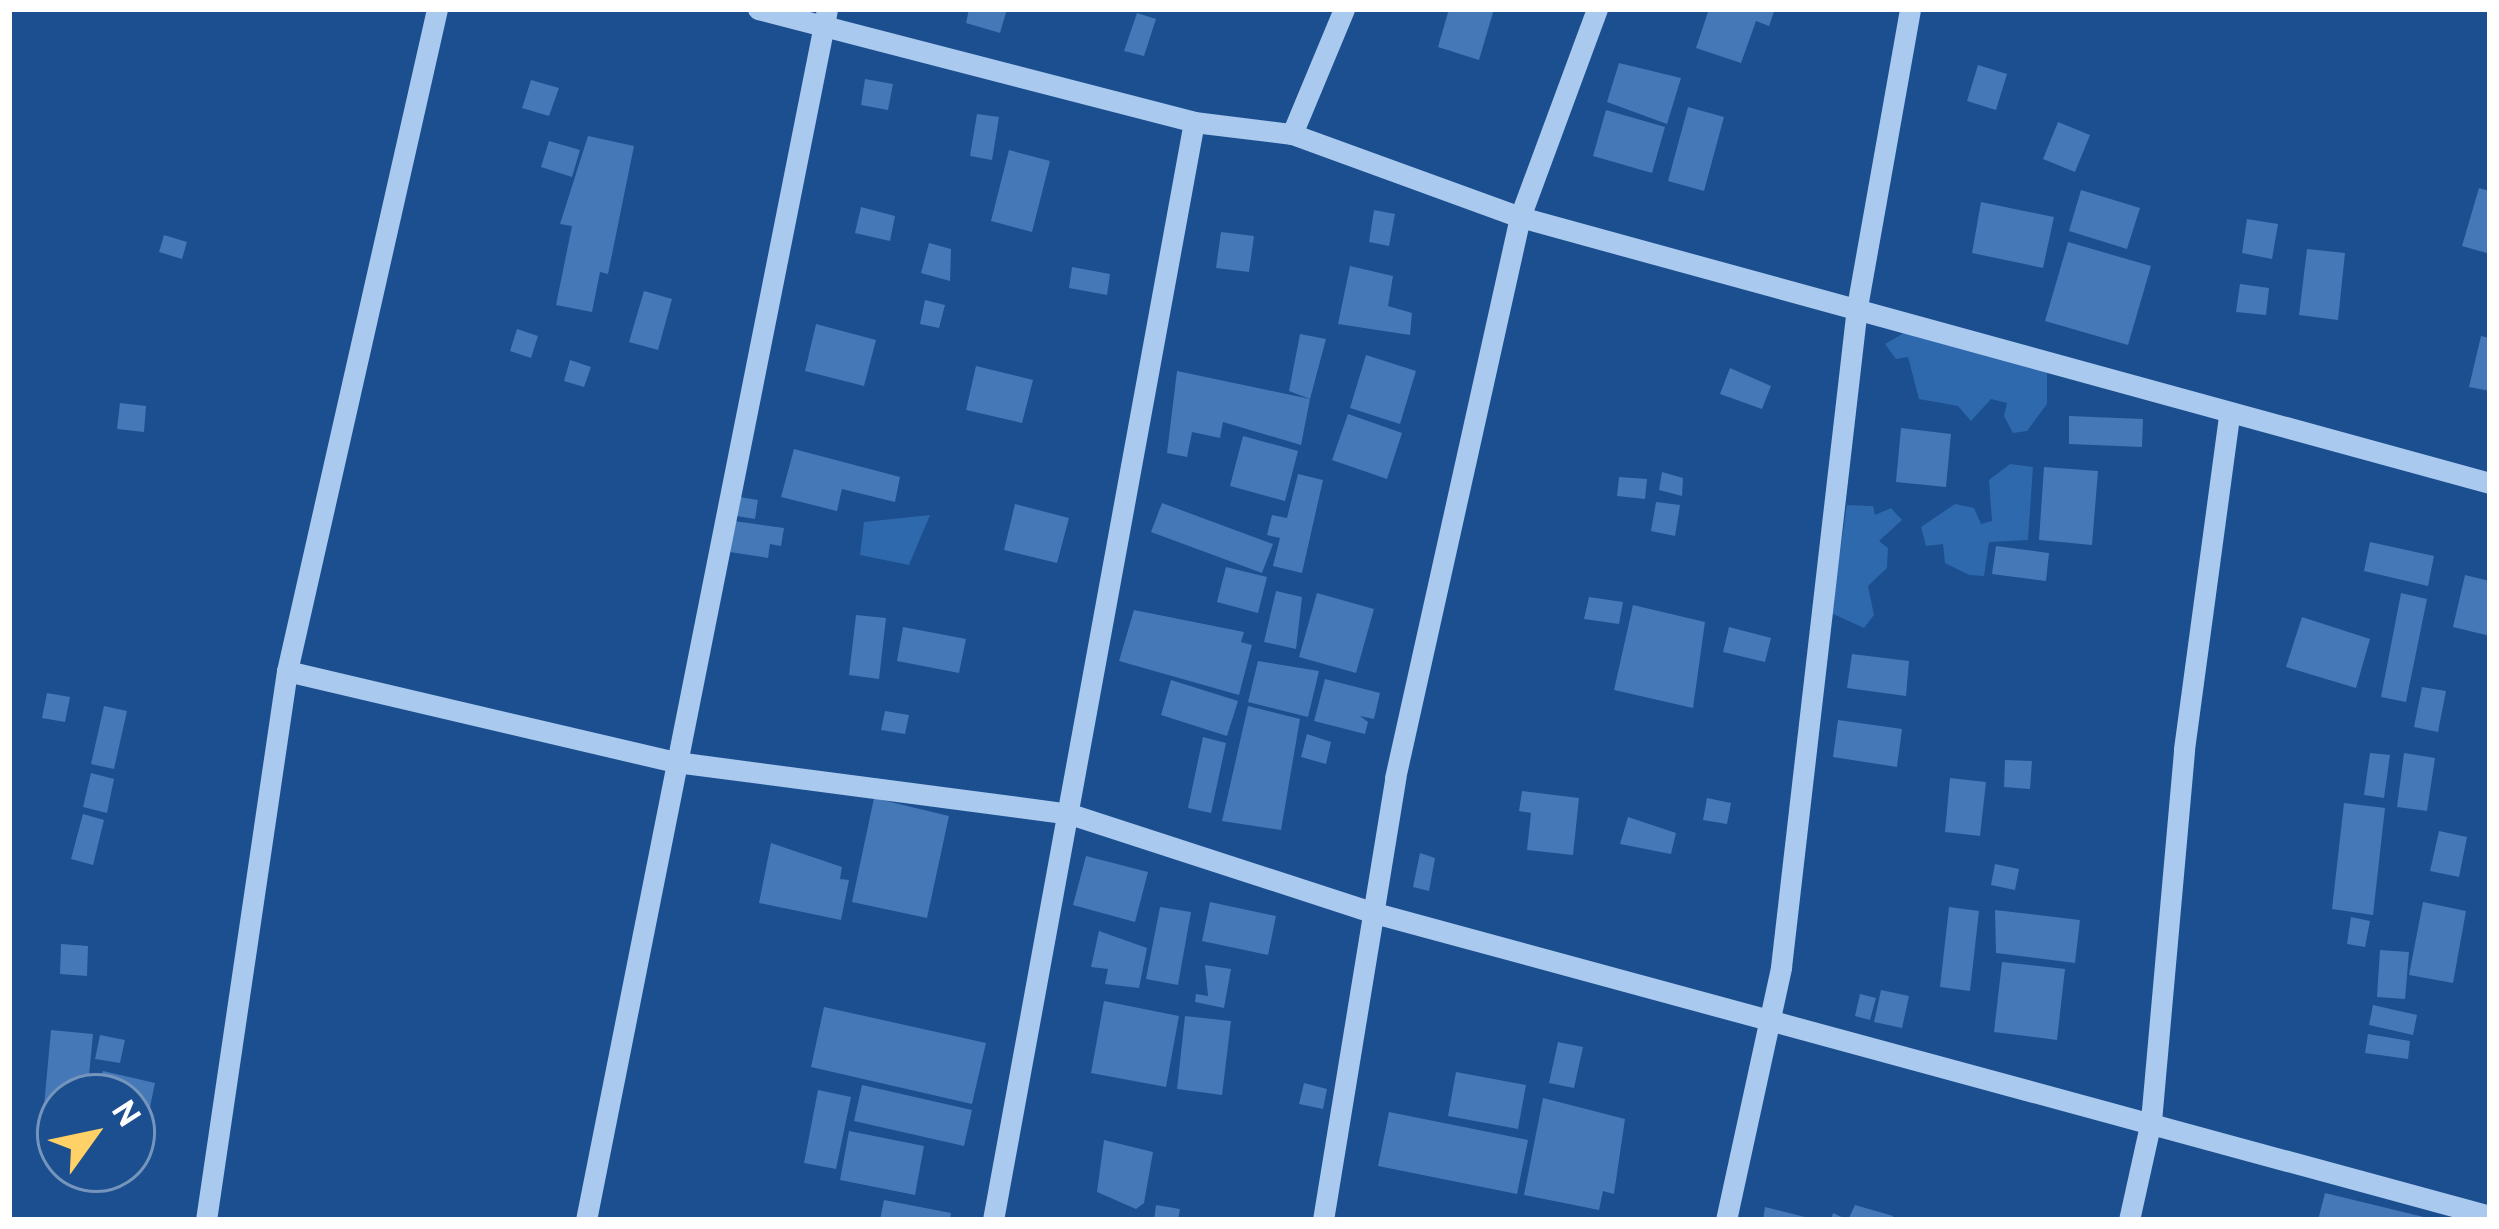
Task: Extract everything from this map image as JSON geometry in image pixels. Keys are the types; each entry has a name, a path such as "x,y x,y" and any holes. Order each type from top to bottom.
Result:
{"street":[{"path":"206,1220 287,670 437,9"},
{"path":"758,9 825,17 1194,122 1292,134 1520,217 2490,482"},
{"path":"1292,134 1344,9"},
{"path":"1323,1220 1371,912 1520,217 1597,9"},
{"path":"1726,1220 1770,1015 1857,307 1910,9"},
{"path":"586,1220 825,17"},
{"path":"993,1220 1194,122"},
{"path":"2129,1220 2152,1121 2184,748 2229,414"},
{"path":"287,670 676,762 1070,814 1371,912 1770,1015 2490,1216"}],"shaded area":[{"path":"1909,330 2047,373 2047,404 2027,431 2013,433 2004,416 2007,403 1991,399 1971,421 1958,406 1919,399 1908,357 1896,359 1885,344"},
{"path":"2010,464 2033,467 2028,540 1989,542 1984,576 1969,575 1945,563 1943,544 1926,546 1921,527 1955,504 1974,508 1981,524 1992,521 1989,480"},
{"path":"1847,505 1873,506 1875,515 1891,508 1902,520 1879,541 1888,548 1887,568 1868,586 1874,615 1864,628 1831,613"},
{"path":"930,515 909,565 860,555 864,522"}],"building":[{"path":"969,9 1007,9 1000,33 966,23"},
{"path":"1449,9 1494,9 1479,60 1438,47"},
{"path":"1709,9 1775,9 1769,26 1756,21 1741,63 1696,48"},
{"path":"1137,13 1156,19 1144,56 1124,51"},
{"path":"1619,63 1681,78 1667,124 1607,102"},
{"path":"1978,65 2007,74 1996,110 1967,101"},
{"path":"865,79 893,84 888,110 861,105"},
{"path":"531,80 559,88 549,116 522,108"},
{"path":"1688,107 1724,117 1704,191 1668,181"},
{"path":"1606,110 1665,127 1652,173 1593,156"},
{"path":"977,114 999,117 992,160 970,156"},
{"path":"2058,122 2090,135 2075,172 2043,159"},
{"path":"588,136 634,146 608,274 600,272 592,312 556,305 572,226 560,224"},
{"path":"549,141 580,150 572,177 541,167"},
{"path":"1009,150 1050,161 1032,232 991,221"},
{"path":"2479,188 2490,191 2490,254 2462,246"},
{"path":"2081,190 2140,208 2127,249 2069,231"},
{"path":"1981,202 2054,217 2043,268 1972,253"},
{"path":"861,207 895,216 890,241 855,233"},
{"path":"1374,210 1395,214 1389,246 1369,242"},
{"path":"2247,219 2278,224 2272,259 2242,253"},
{"path":"1221,232 1254,236 1249,272 1216,268"},
{"path":"164,235 187,242 182,259 159,252"},
{"path":"2068,242 2151,266 2128,345 2045,321"},
{"path":"929,243 951,249 950,281 921,273"},
{"path":"2307,249 2345,253 2338,320 2299,315"},
{"path":"1350,266 1393,276 1388,306 1412,313 1410,335 1338,324"},
{"path":"1072,267 1110,274 1107,295 1069,288"},
{"path":"2240,284 2269,288 2266,315 2236,312"},
{"path":"644,291 672,299 658,350 629,342"},
{"path":"925,300 945,305 939,328 920,324"},
{"path":"816,324 876,340 864,386 805,371"},
{"path":"517,329 538,336 531,358 510,351"},
{"path":"1300,334 1326,339 1310,399 1289,391"},
{"path":"2481,336 2490,338 2490,391 2469,387"},
{"path":"1366,355 1416,371 1400,424 1350,408"},
{"path":"570,360 591,367 584,387 564,381"},
{"path":"976,366 1033,380 1022,423 966,410"},
{"path":"1730,368 1771,386 1762,409 1720,394"},
{"path":"1177,371 1310,399 1301,445 1223,422 1220,438 1192,432 1187,457 1167,453"},
{"path":"120,403 146,406 144,432 117,429"},
{"path":"1348,414 1402,433 1387,479 1332,460"},
{"path":"2069,416 2143,419 2142,447 2069,444"},
{"path":"1901,428 1951,434 1946,487 1896,482"},
{"path":"1243,436 1298,451 1285,501 1230,486"},
{"path":"794,449 900,477 895,502 842,489 837,511 781,497"},
{"path":"2044,467 2098,471 2092,545 2039,540"},
{"path":"1662,472 1683,478 1682,496 1659,490"},
{"path":"1298,474 1323,480 1302,573 1273,566 1280,538 1267,535 1272,515 1287,518"},
{"path":"1619,477 1647,479 1645,499 1617,496"},
{"path":"733,496 758,500 755,519 730,515"},
{"path":"1656,502 1680,505 1675,536 1651,531"},
{"path":"1162,503 1273,544 1262,573 1151,532"},
{"path":"1015,504 1069,518 1057,563 1004,550"},
{"path":"734,521 784,528 781,546 770,544 768,558 730,552"},
{"path":"2370,542 2434,556 2428,586 2364,571"},
{"path":"1996,546 2049,553 2046,581 1992,574"},
{"path":"1226,567 1267,577 1258,613 1217,602"},
{"path":"2465,575 2490,581 2490,636 2453,627"},
{"path":"1276,591 1302,597 1296,649 1264,642"},
{"path":"1317,593 1374,609 1356,673 1299,657"},
{"path":"2401,593 2427,599 2406,702 2381,697"},
{"path":"1589,597 1623,602 1619,624 1584,619"},
{"path":"1633,605 1705,622 1693,708 1614,690"},
{"path":"1134,610 1244,632 1241,642 1252,645 1239,695 1119,661"},
{"path":"856,615 886,618 879,679 849,675"},
{"path":"2302,617 2370,639 2356,688 2286,667"},
{"path":"903,627 966,639 959,673 897,661"},
{"path":"1729,627 1771,638 1765,662 1723,652"},
{"path":"1852,654 1909,661 1906,696 1847,688"},
{"path":"1258,661 1319,671 1308,717 1248,702"},
{"path":"1325,679 1380,693 1374,719 1360,716 1368,722 1365,734 1314,721"},
{"path":"1171,680 1238,701 1227,736 1161,715"},
{"path":"2422,687 2446,691 2438,732 2414,727"},
{"path":"47,693 70,697 65,722 42,718"},
{"path":"104,706 127,711 114,769 91,764"},
{"path":"1248,706 1300,719 1281,830 1222,821"},
{"path":"885,711 909,715 905,734 881,730"},
{"path":"1838,720 1902,729 1897,767 1833,757"},
{"path":"1307,734 1331,742 1326,764 1301,757"},
{"path":"1203,737 1226,743 1211,813 1188,808"},
{"path":"2370,753 2390,755 2384,798 2364,795"},
{"path":"2404,753 2435,758 2427,811 2397,807"},
{"path":"2005,760 2032,761 2030,789 2004,787"},
{"path":"91,773 114,779 107,813 83,807"},
{"path":"1950,778 1986,782 1980,836 1945,832"},
{"path":"1522,791 1579,798 1573,855 1527,850 1531,813 1519,811"},
{"path":"874,798 949,816 927,918 852,902"},
{"path":"1707,798 1731,803 1727,824 1703,820"},
{"path":"2344,803 2385,808 2373,915 2332,909"},
{"path":"83,814 104,820 93,865 71,859"},
{"path":"1628,817 1676,833 1671,854 1620,844"},
{"path":"2439,831 2467,837 2459,877 2430,871"},
{"path":"771,843 842,867 840,879 849,880 841,920 759,903"},
{"path":"1420,853 1435,858 1429,891 1413,887"},
{"path":"1086,856 1148,872 1135,922 1073,905"},
{"path":"1995,864 2019,869 2015,890 1991,885"},
{"path":"1210,902 1276,916 1268,955 1202,941"},
{"path":"2423,902 2466,911 2453,983 2409,975"},
{"path":"1160,907 1191,912 1178,985 1146,979"},
{"path":"1949,907 1979,911 1970,991 1940,987"},
{"path":"1995,910 2080,920 2075,963 1996,953"},
{"path":"2351,917 2370,921 2365,947 2347,944"},
{"path":"1099,931 1147,948 1139,988 1105,984 1108,969 1091,967"},
{"path":"61,944 88,946 87,976 60,974"},
{"path":"2380,950 2409,952 2405,999 2377,997"},
{"path":"2002,962 2065,969 2057,1040 1994,1032"},
{"path":"1205,965 1231,969 1224,1008 1195,1002 1196,994 1208,996"},
{"path":"1881,990 1909,996 1902,1028 1874,1022"},
{"path":"1860,994 1876,998 1870,1020 1855,1016"},
{"path":"1104,1001 1179,1016 1166,1087 1091,1073"},
{"path":"2373,1005 2417,1015 2413,1035 2369,1025"},
{"path":"824,1007 986,1043 972,1104 811,1067"},
{"path":"1185,1016 1231,1021 1222,1095 1177,1089"},
{"path":"51,1030 93,1034 89,1073 47,1073"},
{"path":"2368,1034 2410,1041 2408,1059 2365,1053"},
{"path":"100,1035 125,1040 120,1063 95,1059"},
{"path":"1558,1042 1583,1047 1574,1088 1549,1083"},
{"path":"1456,1072 1526,1085 1518,1129 1448,1116"},
{"path":"1304,1083 1327,1089 1323,1109 1299,1104"},
{"path":"862,1085 972,1110 964,1146 854,1121"},
{"path":"818,1090 851,1097 836,1169 804,1163"},
{"path":"1543,1098 1625,1119 1614,1194 1603,1191 1599,1210 1524,1195"},
{"path":"1389,1112 1528,1140 1517,1194 1378,1166"},
{"path":"849,1131 924,1146 915,1195 840,1180"},
{"path":"1104,1140 1153,1152 1144,1203 1136,1209 1097,1192"},
{"path":"2325,1193 2428,1218 2428,1220 2318,1220"},
{"path":"884,1200 951,1213 950,1220 880,1220"},
{"path":"1156,1205 1180,1209 1178,1220 1154,1220"},
{"path":"1855,1205 1893,1216 1892,1220 1848,1220"},
{"path":"1765,1207 1809,1218 1809,1220 1763,1220"}]}
